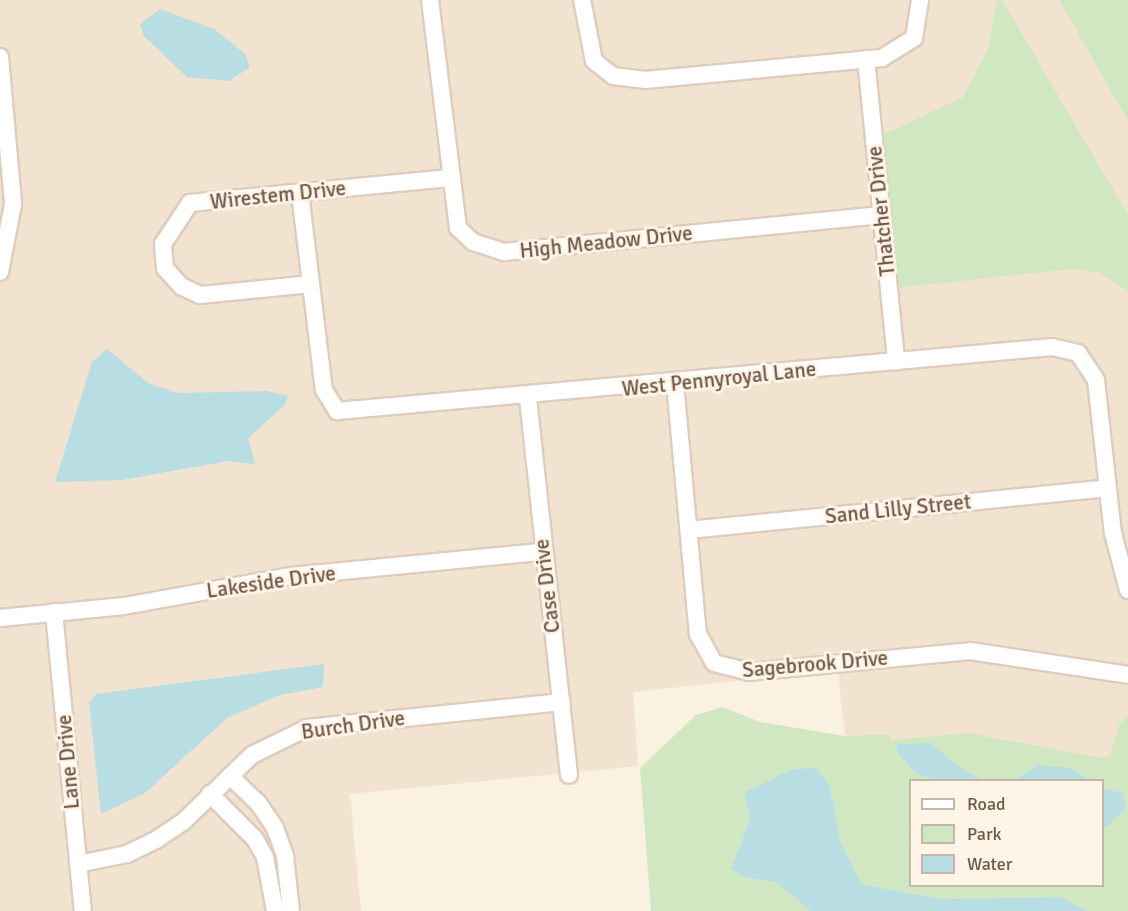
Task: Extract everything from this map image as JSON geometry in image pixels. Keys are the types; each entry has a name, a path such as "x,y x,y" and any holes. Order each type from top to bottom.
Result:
{"street":[{"name":"High Meadow Drive","path":"430,0 458,228 473,242 504,252 881,215"},
{"path":"582,0 594,61 626,80 866,59 906,47 919,26 920,0"},
{"path":"0,57 13,204 0,272"},
{"name":"Thatcher Drive","path":"866,59 896,362"},
{"name":"Wirestem Drive","path":"311,284 200,295 165,268 163,244 190,203 452,178"},
{"name":"West Pennyroyal Lane","path":"300,193 324,390 337,411 528,398 1052,347 1078,353 1096,380 1108,488 1128,590"},
{"name":"Sagebrook Drive","path":"675,383 698,633 706,655 724,669 749,672 970,651 1128,675"},
{"name":"Case Drive","path":"528,398 542,552 569,775"},
{"name":"Sand Lilly Street","path":"689,530 1108,488"},
{"name":"Lakeside Drive","path":"0,618 124,606 291,576 542,552"},
{"name":"Lane Drive","path":"54,612 83,911"},
{"name":"Burch Drive","path":"78,864 127,854 156,840 252,755 307,728 561,702"},
{"path":"230,776 259,804 275,828 285,856 291,911"},
{"path":"210,794 260,848 275,911"}],"shaded area":[{"path":"0,0 1059,0 1128,121 1128,840 1104,785 1104,779 909,779 909,786 888,734 845,736 838,670 633,692 638,766 350,794 361,911 0,911"}],"green space":[{"path":"997,0 1002,0 1128,215 1128,291 1099,273 1072,269 896,288 881,136 963,97 988,49"},
{"path":"1059,0 1128,0 1128,121"},
{"path":"723,707 760,722 845,736 888,734 891,740 968,733 1102,758 1110,755 1120,723 1128,717 1128,911 1088,911 1061,897 941,899 861,884 841,842 830,787 793,769 746,792 750,818 731,869 743,877 777,883 810,911 651,911 640,768 696,715"}],"water":[{"path":"160,9 214,29 245,54 250,67 229,81 187,77 144,36 140,24"},
{"path":"107,349 148,383 177,393 267,391 288,396 285,405 248,438 255,464 228,461 122,480 55,482 92,362"},
{"path":"324,664 323,687 280,695 227,718 145,793 101,814 89,703 96,694"},
{"path":"930,743 954,763 980,779 932,779 916,774 896,750 897,744"},
{"path":"1037,765 1070,768 1088,779 1016,779"},
{"path":"816,768 830,787 841,842 861,884 941,899 1061,897 1088,911 810,911 777,883 743,877 731,869 750,818 745,792 793,769"},
{"path":"1104,788 1123,793 1126,809 1107,826 1104,826"}]}
